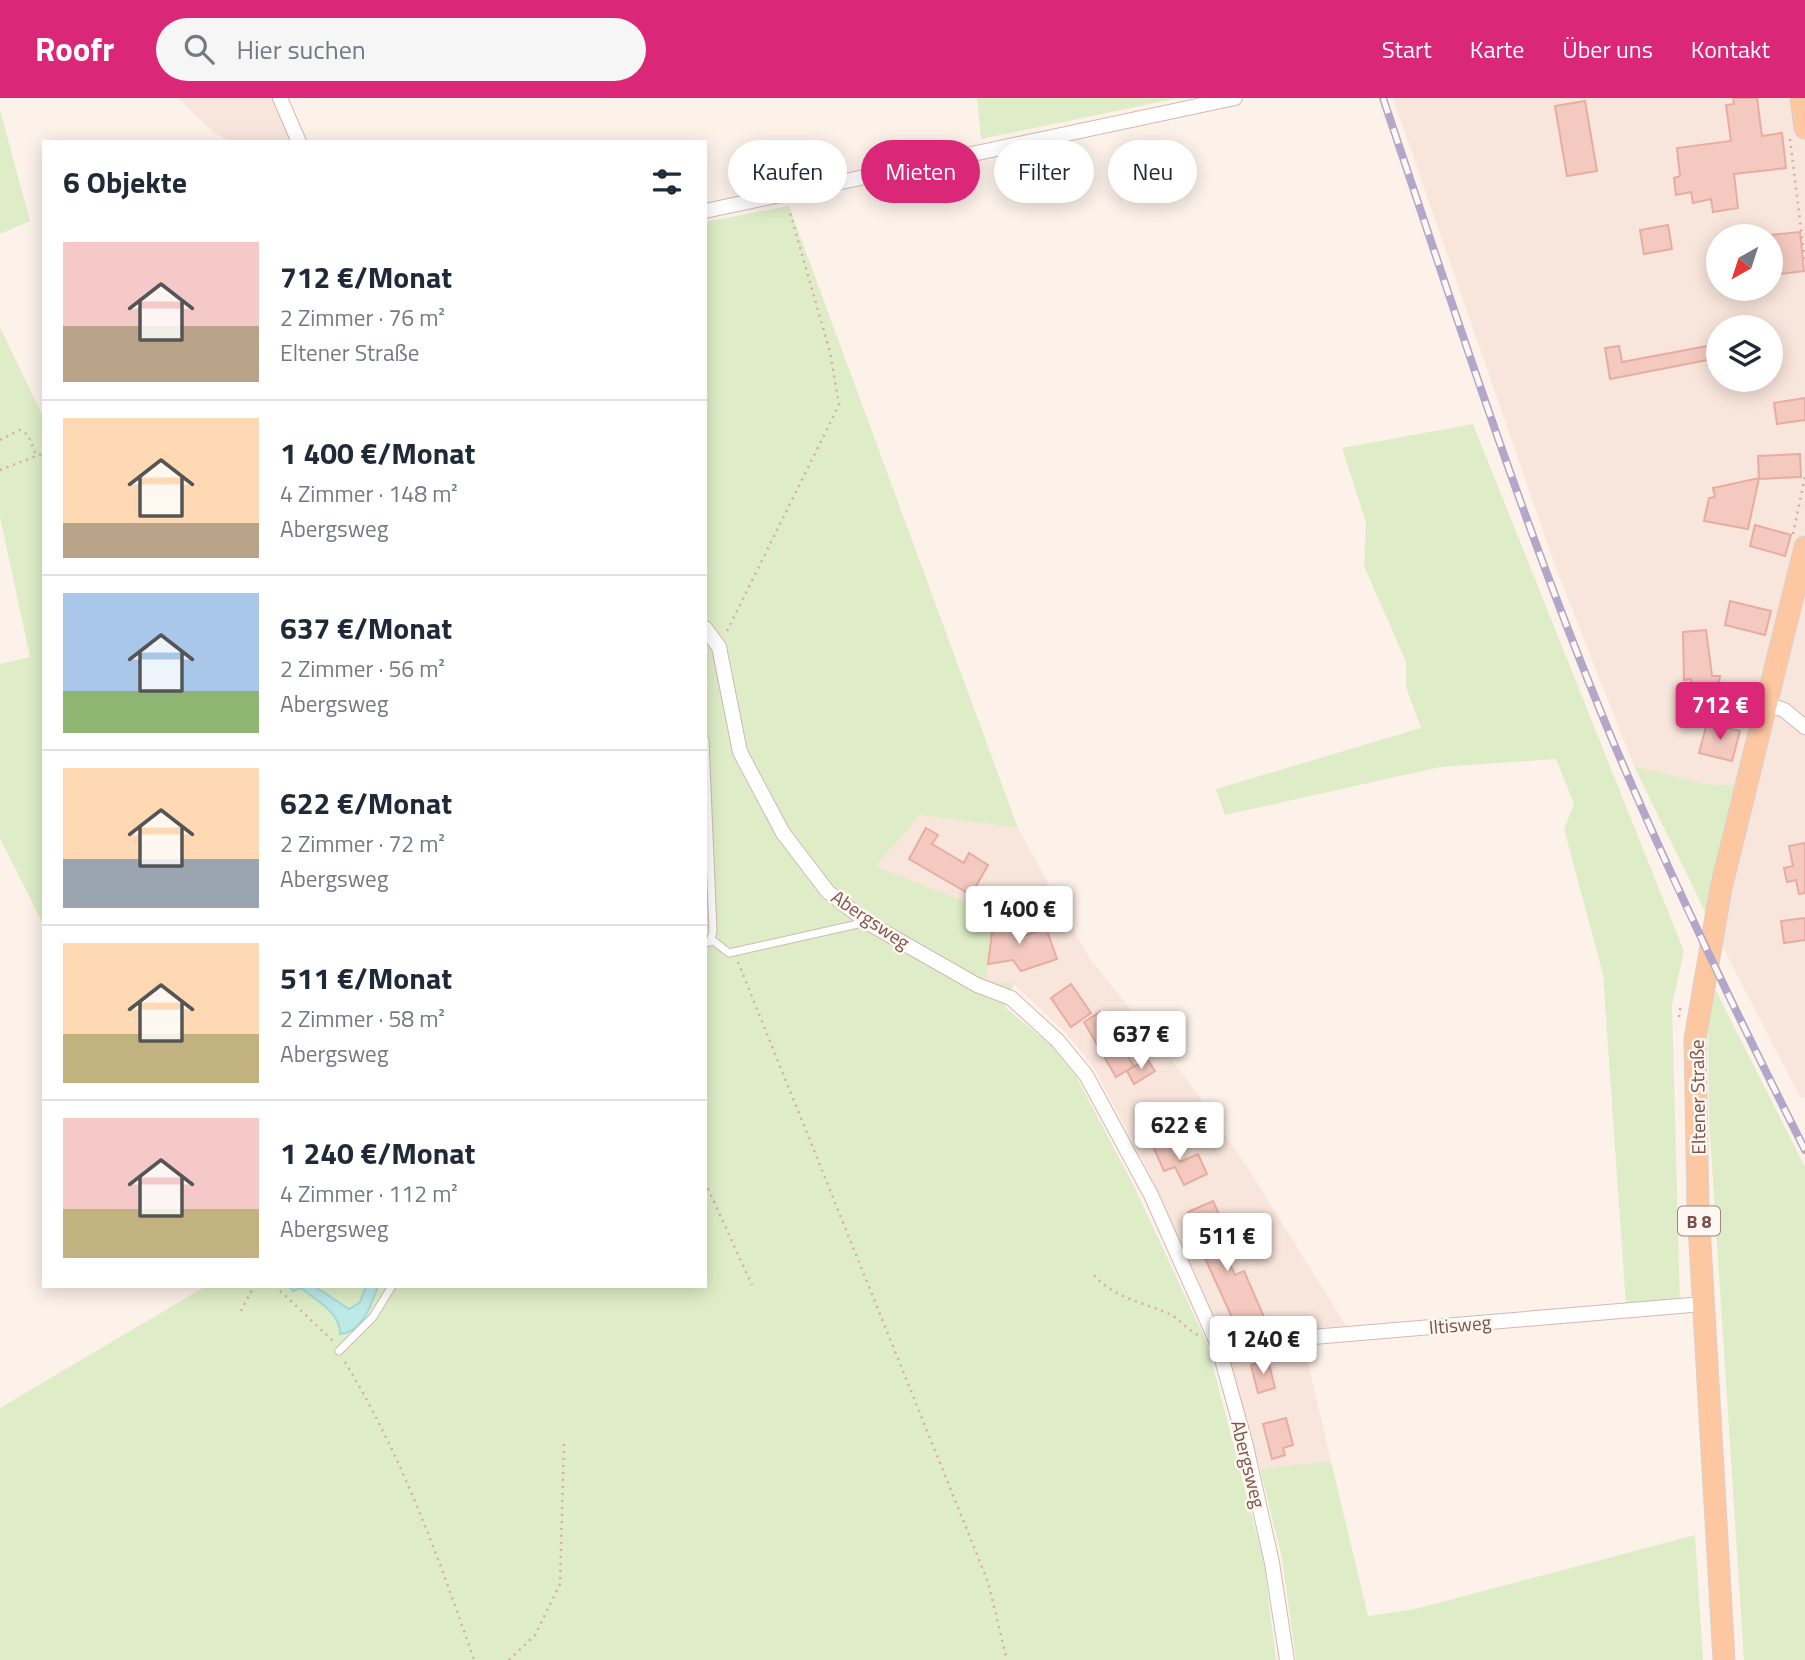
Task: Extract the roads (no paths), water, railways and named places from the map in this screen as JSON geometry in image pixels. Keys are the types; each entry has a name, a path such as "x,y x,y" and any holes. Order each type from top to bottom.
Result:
{"main road":[{"path":"1797,132 1801,98"},
{"name":"Eltener Straße","path":"1724,1660 1703,1304 1695,1039 1710,937 1805,547"}],"street":[{"path":"280,98 298,140"},
{"path":"707,211 1235,98"},
{"name":"Abergsweg","path":"707,631 719,647 740,752 783,833 828,892 867,921 976,985 1011,998 1058,1041 1086,1075 1151,1195 1217,1341 1246,1446 1272,1563 1287,1660"},
{"path":"1765,703 1784,710 1805,727"},
{"name":"Iltisweg","path":"1217,1341 1703,1304"}],"lane":[{"path":"707,788 713,931 708,941 729,953 867,921"},
{"path":"339,1352 373,1317 391,1288"}],"water":[{"path":"301,1288 317,1288 349,1309 360,1302 365,1288 377,1288 365,1316 348,1332 340,1334 337,1320 327,1308"}],"railway":[{"path":"1383,98 1490,414 1546,571 1607,727 1727,993 1805,1150"}]}
